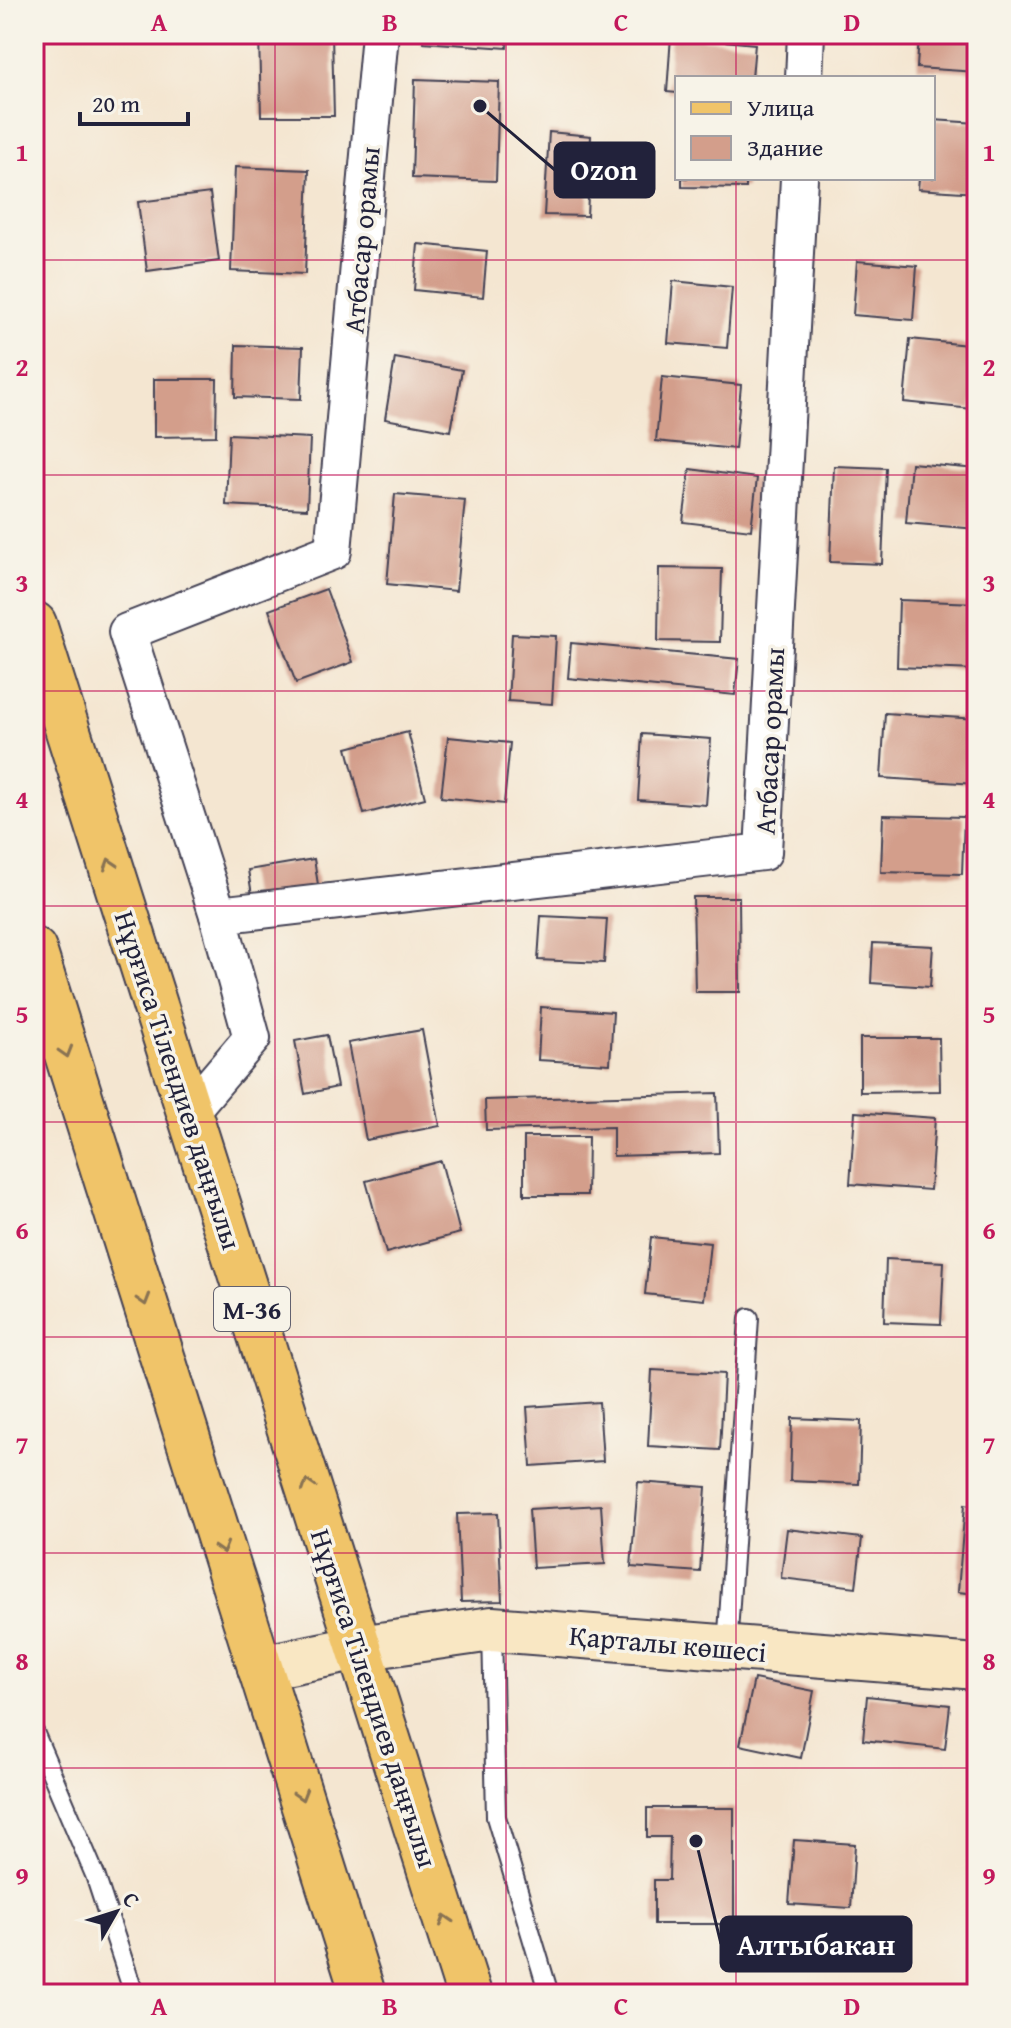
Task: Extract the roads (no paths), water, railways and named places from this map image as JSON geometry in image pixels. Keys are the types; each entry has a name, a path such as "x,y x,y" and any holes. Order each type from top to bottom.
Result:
{"main road":[{"name":"Нұрғиса Тілендиев даңғылы","path":"34,624 469,1994"},
{"path":"34,950 363,1994"}],"street":[{"name":"Атбасар орамы","path":"189,1112 252,1038 218,915 127,632 333,551 380,34"},
{"path":"804,76 806,34"},
{"name":"Атбасар орамы","path":"218,915 763,852 799,180"},
{"name":"Қарталы көшесі","path":"260,1668 359,1648 492,1629 977,1667"}],"lane":[{"path":"727,1648 749,1318"},
{"path":"492,1629 496,1817 549,1994"},
{"path":"34,1732 95,1875 134,1994"}],"place":[{"name":"Ozon","path":"480,106"},
{"name":"Алтыбакан","path":"696,1841"}]}
